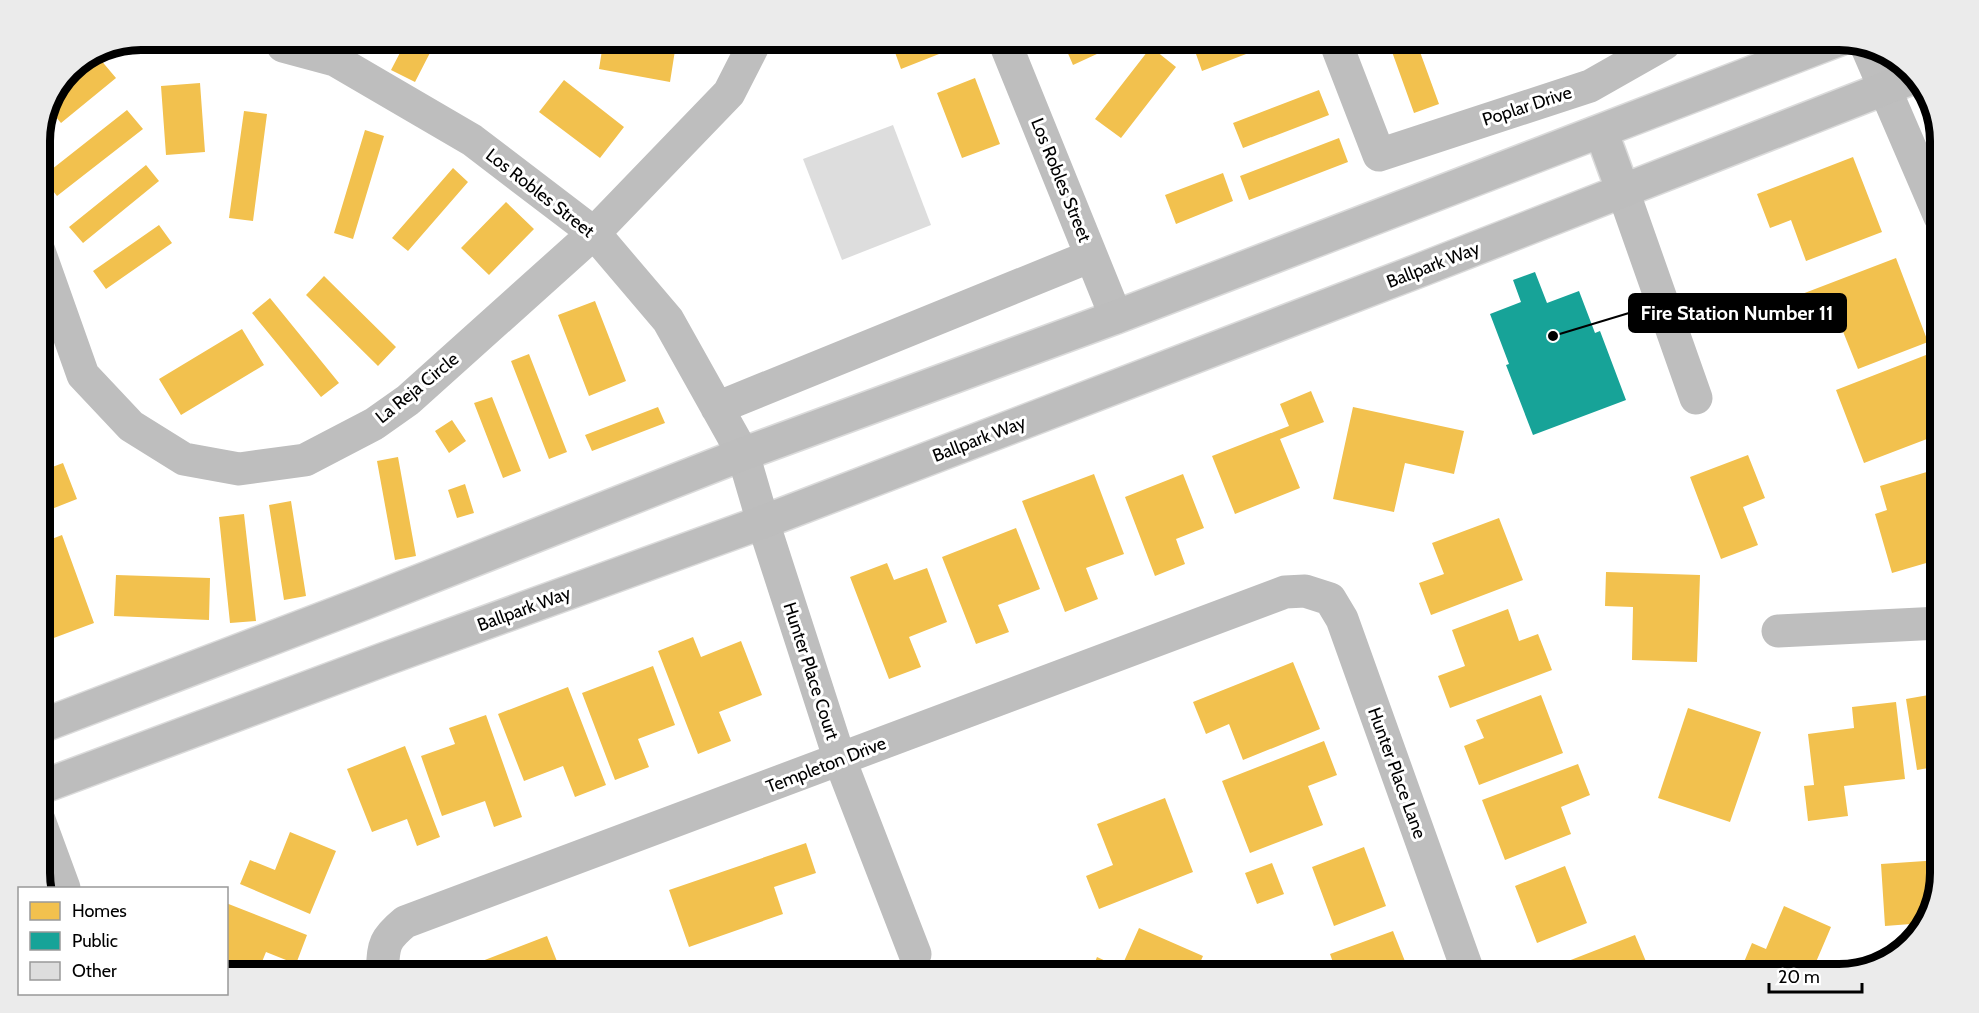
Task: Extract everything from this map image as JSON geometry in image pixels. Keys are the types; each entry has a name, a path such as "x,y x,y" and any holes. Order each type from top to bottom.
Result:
{"main road":[{"path":"50,723 743,454 1116,317 1810,50"},
{"name":"Ballpark Way","path":"50,784 763,522 1906,80"},
{"path":"1600,131 1623,191"}],"street":[{"name":"Los Robles Street","path":"315,50 338,53 472,140 594,233 668,320 743,454 763,522"},
{"name":"La Reja Circle","path":"50,282 83,375 131,426 184,459 239,469 305,460 374,424 408,400 594,233 729,93 751,50"},
{"name":"Los Robles Street","path":"1008,50 1116,317"},
{"name":"Poplar Drive","path":"1338,50 1379,155 1590,86 1654,50"},
{"path":"1870,55 1929,192"},
{"path":"1623,191 1696,398"},
{"path":"717,408 1091,256"},
{"name":"Hunter Place Court","path":"763,522 840,760 915,954"},
{"name":"Templeton Drive","path":"383,964 385,944 390,934 405,922 1285,592 1305,591"},
{"name":"Hunter Place Lane","path":"1305,591 1330,599 1342,619 1465,964"},
{"path":"1778,631 1930,624"},
{"path":"50,850 64,887"}],"building: Homes":[{"path":"401,50 431,50 415,82 391,70"},
{"path":"602,50 675,50 670,82 599,69"},
{"path":"894,50 949,50 901,69"},
{"path":"1066,50 1106,50 1073,65"},
{"path":"1149,50 1155,50 1176,67 1121,138 1095,119"},
{"path":"1206,50 1257,50 1202,71 1196,54"},
{"path":"1391,50 1419,50 1439,104 1414,113"},
{"path":"100,59 116,78 61,123 54,115 68,85 81,72"},
{"path":"975,78 1000,144 962,158 937,93"},
{"path":"564,80 624,127 600,158 539,112"},
{"path":"200,83 205,152 166,155 161,86"},
{"path":"1319,90 1329,115 1243,148 1233,123"},
{"path":"127,110 143,129 57,196 50,187 50,171"},
{"path":"244,111 267,114 253,221 229,218"},
{"path":"365,130 384,136 353,239 334,233"},
{"path":"1339,138 1348,162 1249,200 1240,176"},
{"path":"1853,157 1882,232 1806,261 1791,220 1770,228 1757,194"},
{"path":"146,165 159,181 83,243 69,227"},
{"path":"453,168 468,182 408,251 392,238"},
{"path":"1223,173 1233,201 1176,224 1165,195"},
{"path":"506,202 534,229 489,275 461,248"},
{"path":"159,225 172,243 106,289 93,271"},
{"path":"1896,258 1928,342 1858,369 1840,324 1817,333 1802,294"},
{"path":"324,276 396,347 378,366 306,295"},
{"path":"270,298 339,383 321,397 252,313"},
{"path":"595,301 626,381 589,396 558,315"},
{"path":"242,329 264,365 181,415 159,379"},
{"path":"529,354 567,452 549,459 511,361"},
{"path":"1926,355 1929,364 1929,438 1864,463 1836,390"},
{"path":"1311,391 1324,422 1280,439 1300,488 1235,514 1212,456 1289,426 1280,404"},
{"path":"492,397 521,471 503,478 474,403"},
{"path":"658,407 665,423 592,451 585,435"},
{"path":"1353,407 1464,431 1454,474 1405,463 1394,512 1333,499"},
{"path":"452,420 466,441 449,453 435,431"},
{"path":"1748,455 1765,498 1743,507 1758,545 1721,559 1690,477"},
{"path":"398,457 416,556 395,560 377,461"},
{"path":"63,463 77,499 50,510 50,468"},
{"path":"1929,471 1930,562 1892,573 1875,514 1887,510 1880,486"},
{"path":"1094,474 1124,554 1086,568 1098,599 1065,612 1022,501"},
{"path":"1183,474 1204,528 1176,539 1185,564 1155,576 1125,497"},
{"path":"465,484 474,513 457,518 448,490"},
{"path":"291,501 306,596 284,600 269,505"},
{"path":"244,514 256,621 230,623 219,517"},
{"path":"1499,518 1523,580 1431,615 1419,583 1444,574 1432,543"},
{"path":"1016,528 1040,589 998,605 1009,632 976,644 942,557"},
{"path":"62,535 94,623 51,639 50,636 50,540"},
{"path":"887,563 894,580 927,568 947,622 909,637 921,667 889,679 850,577"},
{"path":"1606,572 1700,575 1697,662 1632,660 1633,607 1605,606"},
{"path":"116,575 210,578 209,620 114,616"},
{"path":"1508,609 1519,641 1538,634 1552,670 1450,708 1438,676 1465,666 1452,630"},
{"path":"693,637 701,657 741,641 762,695 719,712 731,741 698,754 658,651"},
{"path":"1293,662 1320,729 1243,760 1229,724 1206,734 1193,702"},
{"path":"653,666 675,725 638,739 649,767 615,780 582,693"},
{"path":"568,687 606,785 575,797 563,766 524,781 498,714"},
{"path":"1541,695 1563,753 1479,785 1464,746 1484,738 1476,720"},
{"path":"1930,695 1930,768 1917,770 1906,699"},
{"path":"1896,702 1905,779 1844,786 1848,816 1808,821 1804,786 1814,785 1808,734 1854,728 1852,707"},
{"path":"1688,708 1761,732 1730,822 1658,798"},
{"path":"486,715 522,817 494,827 485,801 442,816 421,756 455,744 449,728"},
{"path":"1324,741 1337,775 1308,786 1323,825 1250,853 1222,781"},
{"path":"405,746 440,837 417,846 407,819 372,832 347,769"},
{"path":"1578,764 1590,795 1561,807 1571,834 1505,860 1482,800"},
{"path":"1165,798 1193,872 1099,909 1086,876 1113,865 1097,824"},
{"path":"290,832 336,851 310,914 240,884 250,860 275,870"},
{"path":"806,843 816,873 774,887 783,914 689,947 669,890"},
{"path":"1364,847 1386,906 1334,926 1312,867"},
{"path":"1930,861 1926,896 1913,924 1885,926 1881,864"},
{"path":"1272,863 1284,894 1257,904 1245,873"},
{"path":"1565,866 1587,923 1537,943 1515,886"},
{"path":"228,904 307,935 296,964 266,952 261,964 228,964"},
{"path":"1784,906 1831,927 1815,964 1743,964 1752,943 1766,949"},
{"path":"1139,928 1203,956 1199,964 1123,964"},
{"path":"1393,931 1406,964 1334,964 1330,954"},
{"path":"1635,935 1647,964 1560,964"},
{"path":"547,936 558,964 477,964"},
{"path":"1097,957 1112,964 1094,964"}],"building: Public":[{"path":"1535,272 1547,303 1579,291 1595,333 1600,331 1626,400 1533,435 1506,365 1509,364 1490,314 1521,302 1513,280"}],"building: Other":[{"path":"893,125 931,225 842,260 803,159"}],"place":[{"name":"Fire Station Number 11","path":"1553,336"}]}
